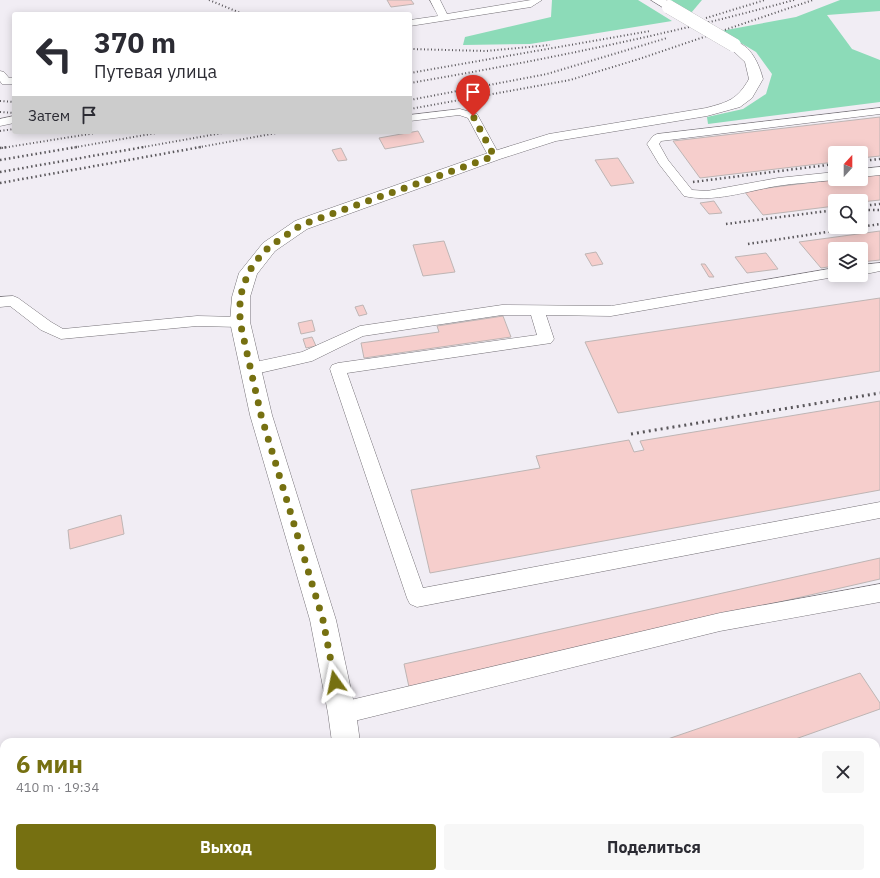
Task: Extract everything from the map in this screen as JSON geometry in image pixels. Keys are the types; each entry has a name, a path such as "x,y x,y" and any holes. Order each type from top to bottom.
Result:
{"main road":[{"path":"345,738 342,713 323,620 261,415 240,322 240,297 248,273 269,247 288,234 317,219 494,156 554,137 707,112 735,104 748,95 756,79 751,61 734,45 657,0"}],"street":[{"path":"435,0 444,19"},
{"path":"412,24 525,5 537,0"},
{"path":"0,74 6,82 12,81"},
{"path":"412,118 460,112 473,116 494,156"},
{"path":"828,177 778,182 708,195 688,193 663,161 653,144 657,138 880,112"},
{"path":"0,123 12,120"},
{"path":"868,172 880,171"},
{"path":"868,269 880,267"},
{"path":"251,369 306,357 360,331 502,310 611,311 828,275"},
{"path":"0,302 13,301 46,326 61,334 197,321 240,322"},
{"path":"537,310 546,339 338,370 417,598 880,510"},
{"path":"342,713 720,622 880,593"}],"green space":[{"path":"552,0 638,0 672,21 530,44 463,45 465,37 551,17"},
{"path":"669,0 702,0 691,13"},
{"path":"840,0 880,0 880,11 827,15 852,49 880,60 880,102 708,124 707,117 743,109 766,94 772,74 756,52 721,31 796,17"}],"building":[{"path":"387,0 411,0 414,4 391,7"},
{"path":"880,117 880,156 868,157 868,146 828,146 828,163 700,178 673,141"},
{"path":"418,131 424,142 385,149 379,138 401,134 412,134 412,132"},
{"path":"341,148 347,160 338,161 332,150"},
{"path":"618,158 634,183 611,186 595,160"},
{"path":"880,174 880,200 868,201 868,194 828,194 828,207 763,215 744,191 828,180 828,186 868,186 868,175"},
{"path":"714,201 722,213 709,214 700,203"},
{"path":"880,231 880,260 868,261 868,242 828,242 828,267 821,268 799,242 868,234 868,233"},
{"path":"444,241 455,272 423,276 413,245"},
{"path":"596,252 603,264 592,266 585,254"},
{"path":"766,253 778,269 747,273 735,257"},
{"path":"701,264 705,264 714,277 709,277"},
{"path":"880,298 880,371 618,413 585,342"},
{"path":"363,305 367,314 359,316 355,307"},
{"path":"503,316 511,337 364,358 361,343 439,332 437,326"},
{"path":"312,320 315,331 301,334 298,323"},
{"path":"312,337 316,346 306,348 303,339"},
{"path":"880,401 880,490 430,573 411,490 540,468 536,456 629,440 634,452 644,450 640,441"},
{"path":"121,515 124,534 70,549 68,530"},
{"path":"880,558 880,579 409,687 404,664"},
{"path":"860,673 880,703 880,709 798,738 671,738"}],"railway":[{"path":"209,0 238,12"},
{"path":"706,18 765,0"},
{"path":"412,83 507,66 651,36 794,0"},
{"path":"412,109 570,80 639,59 813,0"},
{"path":"412,73 650,31"},
{"path":"412,100 547,74 667,38"},
{"path":"412,49 486,51 550,45"},
{"path":"0,101 12,102"},
{"path":"0,112 12,113"},
{"path":"0,131 12,129"},
{"path":"2,148 90,134"},
{"path":"71,148 151,134"},
{"path":"138,148 217,134"},
{"path":"195,148 271,134"},
{"path":"0,148 8,147"},
{"path":"0,160 77,147"},
{"path":"0,172 144,147"},
{"path":"0,183 201,147"},
{"path":"868,160 880,159"},
{"path":"693,182 828,165"},
{"path":"868,205 880,204"},
{"path":"868,210 880,210"},
{"path":"726,224 828,211"},
{"path":"748,244 880,224"},
{"path":"631,434 880,393"}],"route":[{"path":"335,682 323,620 261,415 240,322 240,297 248,273 257,260 269,247 301,225 494,156 473,116"}]}
